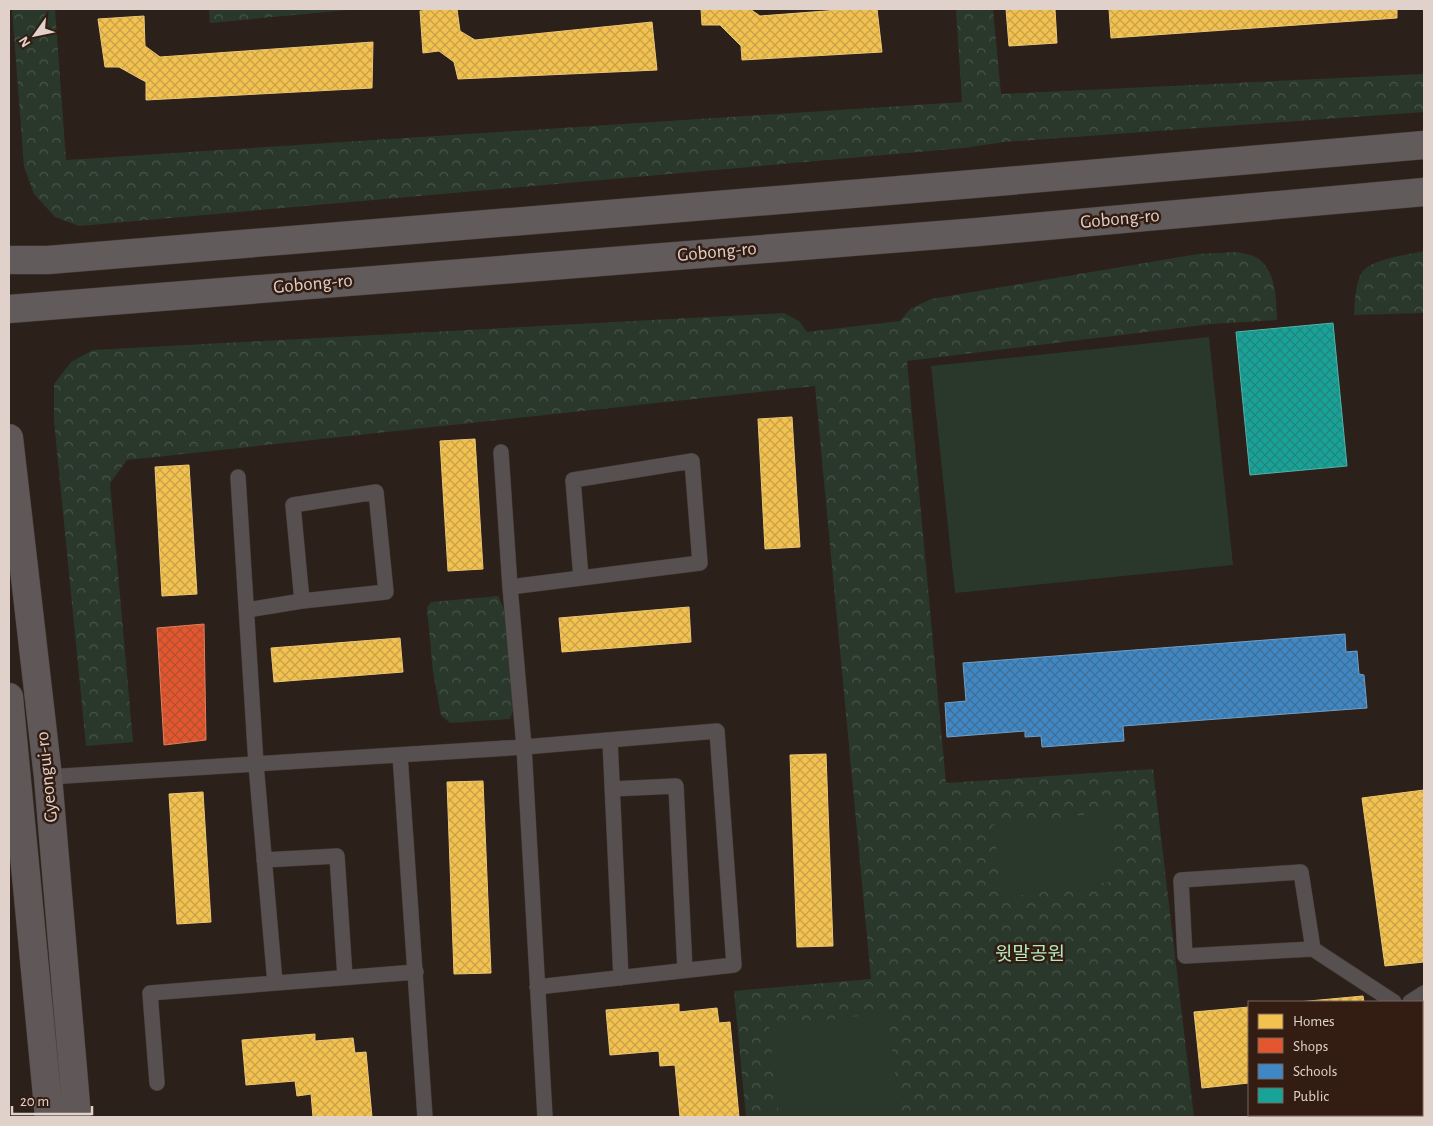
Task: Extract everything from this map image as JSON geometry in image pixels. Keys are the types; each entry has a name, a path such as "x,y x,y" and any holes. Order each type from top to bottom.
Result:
{"main road":[{"path":"9,260 58,259 1424,145"},
{"name":"Gobong-ro","path":"9,309 968,232 1424,192"},
{"name":"Gyeongui-ro","path":"9,438 48,777 78,1117"},
{"name":"Gyeongui-ro","path":"9,697 49,1117"}],"lane":[{"path":"502,452 510,587 524,747 545,1117"},
{"path":"510,587 700,563 692,461 572,480 581,578"},
{"path":"238,477 256,764 275,983"},
{"path":"247,610 302,601 386,592 376,492 293,505 302,601"},
{"path":"48,777 524,747 717,731 734,964 537,987"},
{"path":"610,740 621,978"},
{"path":"400,755 425,1117"},
{"path":"612,789 676,786 685,970"},
{"path":"264,860 338,856 345,977"},
{"path":"1313,949 1301,872 1180,880 1185,956 1313,949 1392,1001"},
{"path":"157,1084 150,993 416,972"},
{"path":"1412,1001 1424,993"}],"green space":[{"path":"12,9 55,9 66,160 962,102 956,9 993,9 1001,94 1424,74 1424,112 1004,142 964,148 79,226 55,217 34,194 24,167"},
{"path":"209,9 348,9 348,10 210,23"},
{"path":"1424,251 1424,313 1354,315 1357,285 1364,270 1370,265 1379,262"},
{"name":"윗말공원","path":"1238,252 1258,258 1266,266 1273,280 1277,320 1212,324 907,361 946,783 1153,769 1194,1117 746,1117 734,991 871,979 815,386 127,460 110,483 133,742 86,746 54,421 54,384 71,362 93,350 784,313 799,321 807,332 900,321 910,309 931,299 1198,254"},
{"path":"1209,337 1233,565 955,593 931,366"},
{"path":"498,596 504,609 515,705 510,719 450,723 441,715 433,672 427,608 431,602"},
{"path":"1110,812 1115,881 1003,898 993,825"},
{"path":"888,1013 900,1117 779,1117 769,1026"},
{"path":"1424,1103 1424,1117 1236,1117 1423,1116"}],"building: Homes":[{"path":"457,9 460,31 475,40 652,22 657,70 458,79 454,62 439,51 423,53 420,11"},
{"path":"701,9 750,9 760,16 877,9 882,52 742,60 741,46 720,25 702,25"},
{"path":"1006,9 1055,9 1057,43 1009,46"},
{"path":"1109,9 1397,9 1397,18 1111,38"},
{"path":"144,16 145,46 160,57 373,42 372,88 146,100 146,82 119,67 105,67 98,19"},
{"path":"792,417 800,547 765,549 758,419"},
{"path":"475,439 483,569 448,571 440,441"},
{"path":"189,465 197,594 162,596 155,467"},
{"path":"689,607 691,642 562,652 559,618"},
{"path":"400,638 403,672 274,682 271,648"},
{"path":"826,754 833,946 797,947 790,755"},
{"path":"483,781 491,973 454,974 447,782"},
{"path":"1424,790 1424,962 1385,966 1362,798"},
{"path":"203,792 211,922 177,924 169,794"},
{"path":"1363,996 1364,1001 1309,1001"},
{"path":"679,1004 679,1012 717,1008 719,1023 730,1022 739,1117 680,1117 675,1065 660,1066 659,1051 610,1055 606,1010"},
{"path":"1248,1007 1248,1083 1202,1088 1194,1012"},
{"path":"315,1034 315,1041 353,1038 355,1053 366,1052 372,1117 313,1117 311,1094 297,1096 295,1081 246,1085 242,1040"}],"building: Shops":[{"path":"204,624 206,740 164,745 157,628"}],"building: Schools":[{"path":"1345,634 1346,652 1357,651 1359,674 1364,675 1367,708 1123,726 1124,741 1042,747 1041,736 1025,737 1025,731 947,737 945,703 966,701 963,663"}],"building: Public":[{"path":"1333,323 1347,466 1250,475 1236,332"}]}
